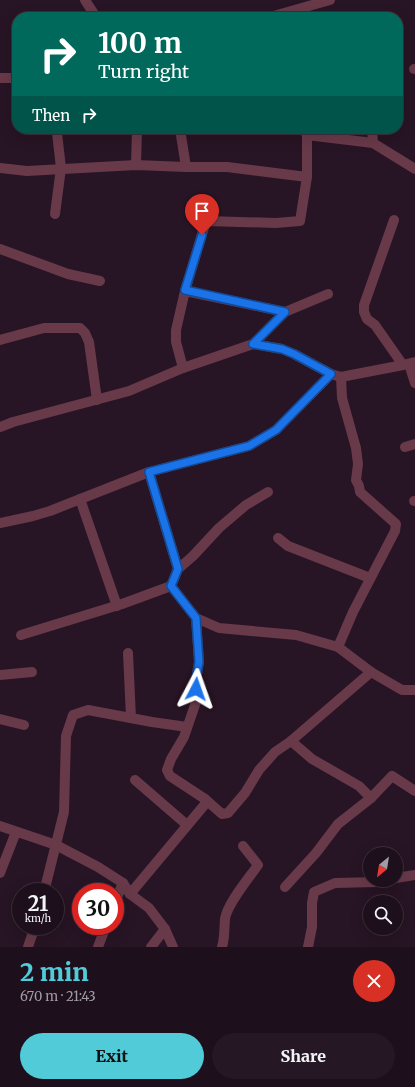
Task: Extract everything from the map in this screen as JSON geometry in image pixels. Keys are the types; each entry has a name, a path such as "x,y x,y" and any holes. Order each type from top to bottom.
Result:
{"street":[{"path":"86,0 93,12"},
{"path":"293,12 330,0"},
{"path":"0,78 12,78"},
{"path":"55,214 61,168 57,134"},
{"path":"136,165 137,134"},
{"path":"181,134 186,167"},
{"path":"183,368 176,342 176,330 185,290 206,221 276,223 300,221 307,178 305,134"},
{"path":"319,134 373,142 415,169"},
{"path":"372,134 373,142"},
{"path":"0,168 27,171 136,165 228,167 307,178"},
{"path":"394,220 364,306 364,312 367,319 375,325 409,364 415,384"},
{"path":"0,249 68,274 100,281"},
{"path":"185,290 285,312"},
{"path":"0,427 13,422 129,391 183,368 253,344 285,312 328,294"},
{"path":"0,340 44,328 80,328 89,342 97,400"},
{"path":"253,344 282,349 331,374 341,377 409,364"},
{"path":"0,522 33,516 149,472 249,446 276,430 331,374"},
{"path":"338,646 353,612 395,531 396,524 360,492 356,480 358,464 356,448 342,398 341,377"},
{"path":"405,447 415,444"},
{"path":"149,472 178,569"},
{"path":"21,635 117,606 171,586 178,569 193,556 219,528 246,505 268,492"},
{"path":"80,499 117,606"},
{"path":"278,538 288,546 370,578"},
{"path":"171,586 196,618 219,628 296,635 338,646 371,672 402,690 415,690"},
{"path":"196,618 199,662 196,680 197,698 184,737 171,759 167,770 170,776 204,799 222,814 228,813 245,793 259,770 276,752 291,742 371,672"},
{"path":"128,654 131,718"},
{"path":"0,675 32,672"},
{"path":"46,883 64,812 66,736 74,715 88,710 187,727"},
{"path":"0,719 24,725"},
{"path":"291,742 312,759 359,786 371,798"},
{"path":"285,887 316,853 338,824 371,798 392,776 415,791"},
{"path":"134,780 187,825"},
{"path":"130,894 204,806 206,803 204,799"},
{"path":"0,826 56,845 98,867 123,883"},
{"path":"0,874 16,832"},
{"path":"222,947 225,933 225,919 228,912 238,893 258,865 243,846"},
{"path":"403,877 415,875"},
{"path":"308,947 312,926 312,903 314,892 335,883 363,882"},
{"path":"124,885 130,894 149,908 165,929 173,947"},
{"path":"151,947 165,929"},
{"path":"28,947 32,935"},
{"path":"98,947 103,935"}],"route":[{"path":"196,689 199,662 196,618 171,586 178,569 149,472 249,446 276,430 283,424 331,374 282,349 253,344 285,312 185,290 202,235"}]}
